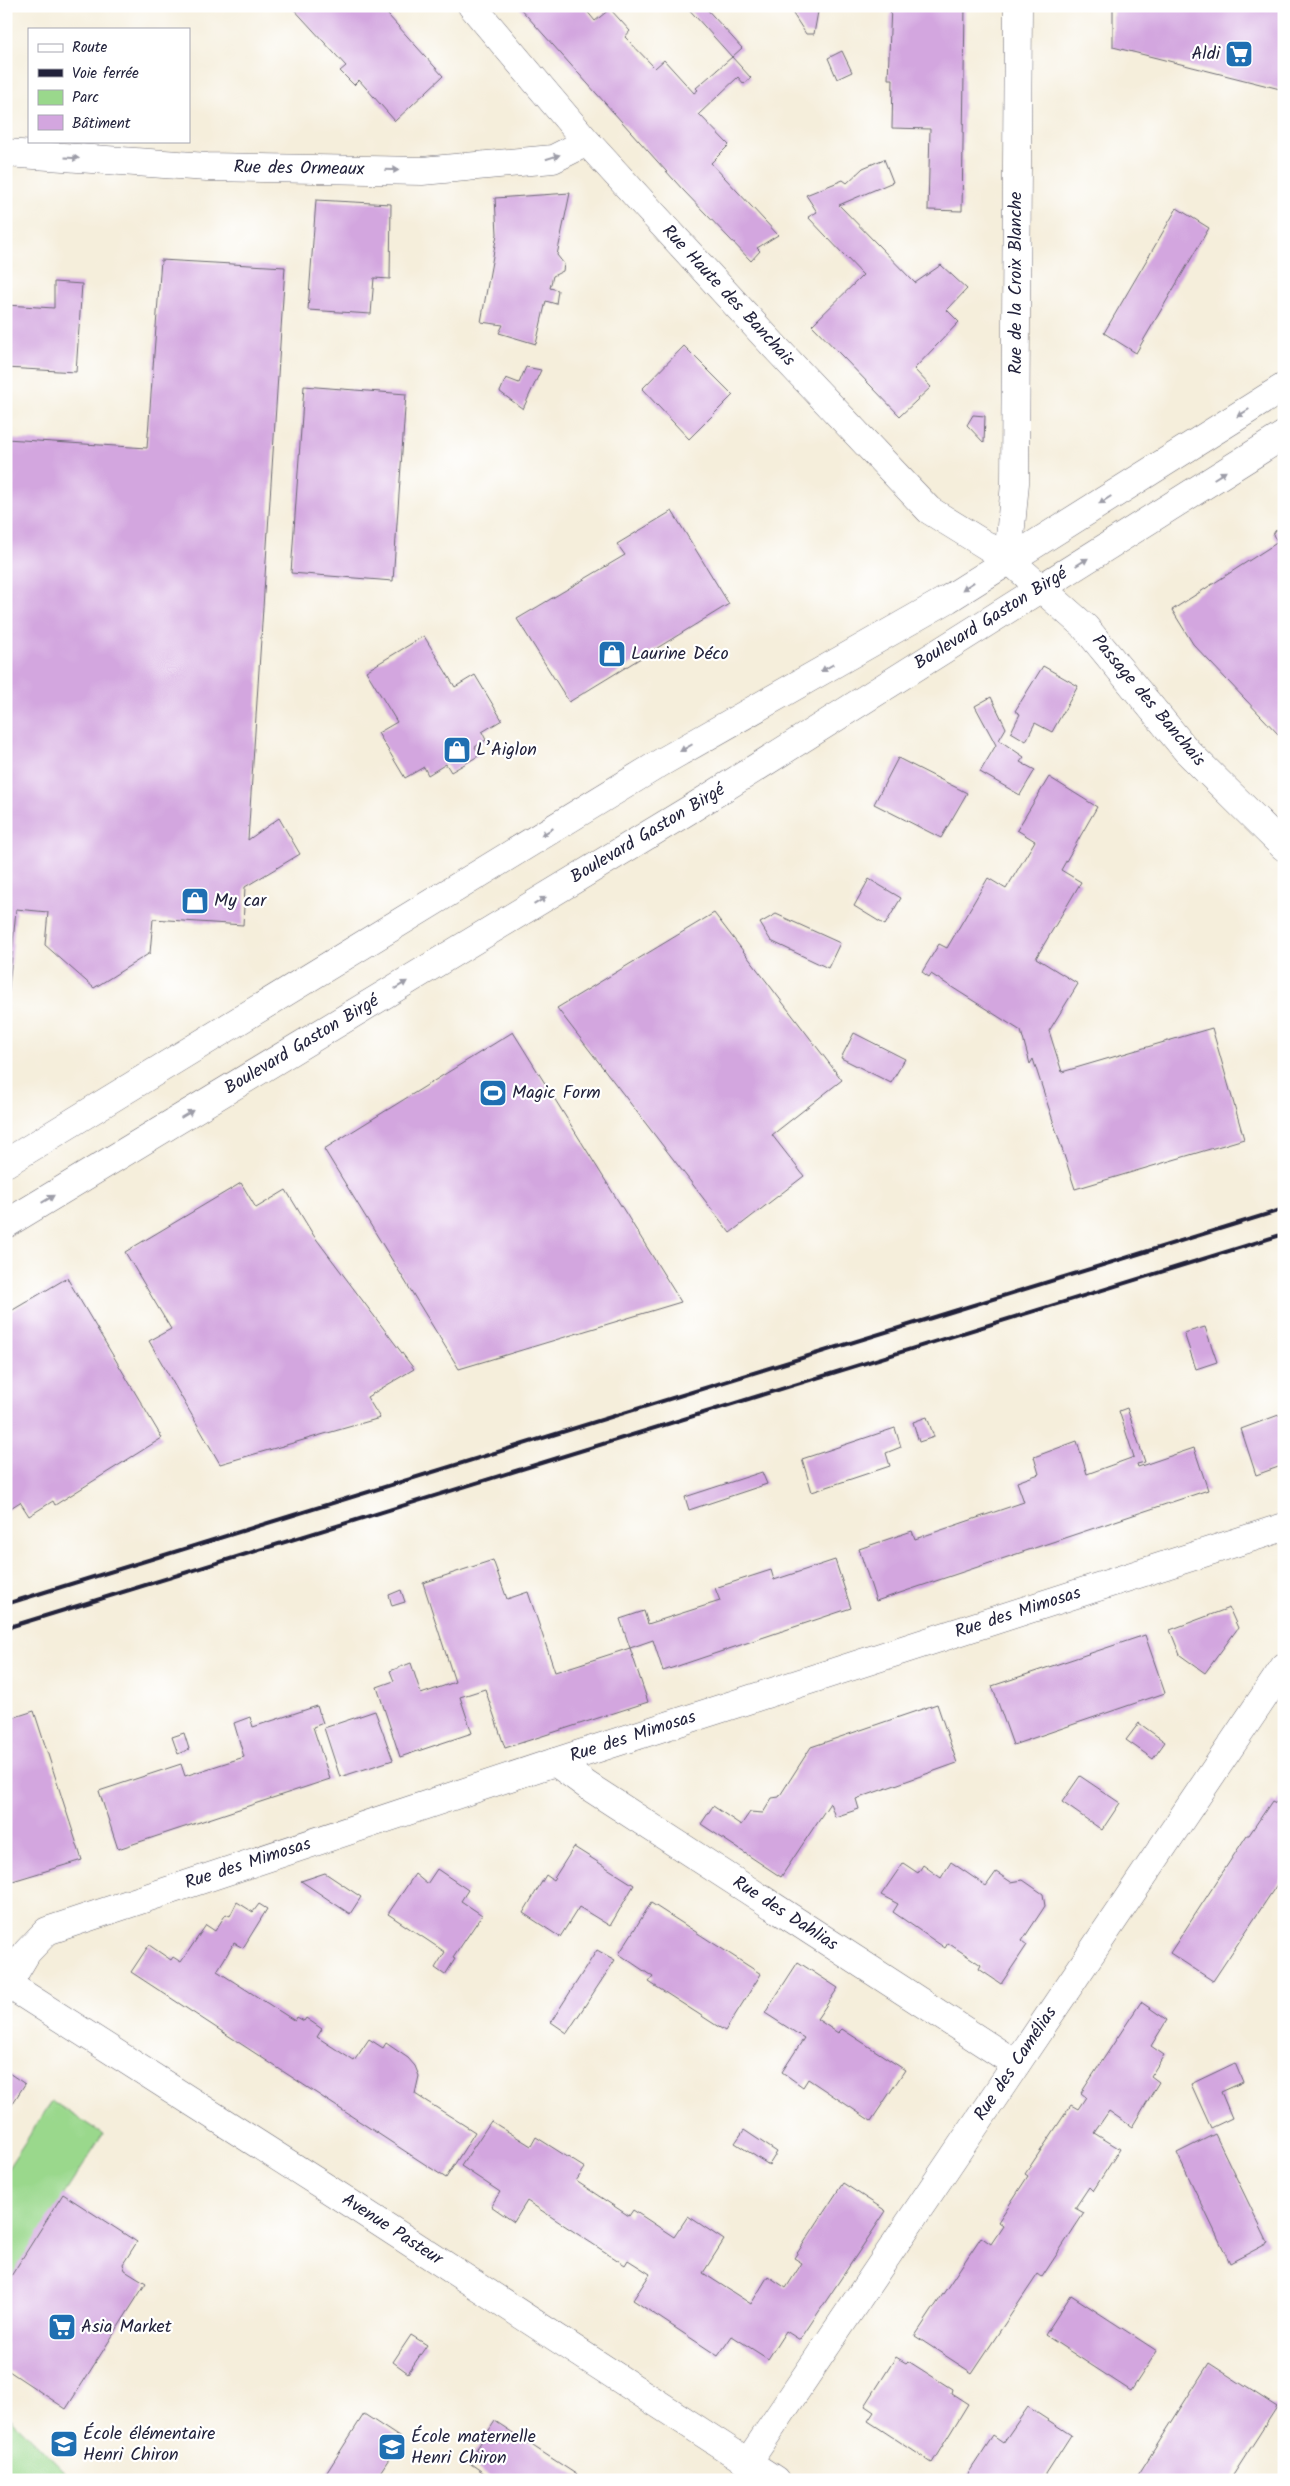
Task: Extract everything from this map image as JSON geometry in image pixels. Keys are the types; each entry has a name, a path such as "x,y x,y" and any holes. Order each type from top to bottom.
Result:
{"street":[{"name":"Rue Haute des Banchais","path":"472,6 587,142 775,348 929,510 1008,559"},
{"name":"Rue de la Croix Blanche","path":"1008,559 1015,483 1018,6"},
{"name":"Rue des Ormeaux","path":"6,153 207,168 422,171 553,159 587,142"},
{"path":"6,1163 662,762 948,600 1008,559 1284,387"},
{"name":"Boulevard Gaston Birgé","path":"6,1224 689,810 1284,436"},
{"name":"Passage des Banchais","path":"1008,559 1085,627 1187,751 1284,847"},
{"name":"Rue des Mimosas","path":"7,1984 27,1952 46,1931 555,1762 1284,1527"},
{"name":"Rue des Camélias","path":"748,2462 1284,1667"},
{"name":"Rue des Dahlias","path":"555,1762 588,1786 1016,2064"},
{"name":"Avenue Pasteur","path":"7,1984 776,2480"}],"green space":[{"path":"52,2101 103,2134 6,2285 6,2171"},
{"path":"6,2414 73,2480 6,2480"}],"building":[{"path":"291,6 380,6 443,76 395,121 359,80 354,85 340,71 346,66"},
{"path":"518,6 589,6 586,10 595,21 610,9 630,31 625,37 655,68 664,60 694,93 698,90 696,88 732,57 751,78 744,84 738,77 699,114 729,145 711,163 778,235 757,248 760,251 751,261 683,190"},
{"path":"686,6 704,6 742,48 732,57"},
{"path":"788,6 819,6 814,34 806,34"},
{"path":"891,6 965,6 962,211 928,210 930,129 892,128 893,79 888,79"},
{"path":"1113,6 1284,6 1284,90 1113,47"},
{"path":"842,51 852,72 837,79 828,58"},
{"path":"884,159 893,182 839,205 915,283 941,265 967,289 947,310 959,322 914,369 931,387 900,416 812,325 863,275 808,217 817,212 806,195 843,180 847,183 863,168"},
{"path":"570,193 557,255 564,264 563,271 553,276 550,288 558,290 556,304 546,301 536,344 499,333 503,325 481,322 497,234 495,198"},
{"path":"316,200 391,204 390,279 374,278 371,314 308,310"},
{"path":"1177,208 1209,228 1136,353 1104,333"},
{"path":"161,260 285,267 248,840 279,818 300,854 245,887 243,925 153,919 150,953 94,988 45,945 48,912 16,909 6,1022 6,439 147,448"},
{"path":"54,282 82,284 76,372 6,368 6,305 54,308"},
{"path":"684,346 733,395 689,439 642,389"},
{"path":"526,367 541,370 523,409 500,392 506,378 519,383"},
{"path":"304,386 406,394 393,581 291,573"},
{"path":"973,415 985,416 984,443 967,425"},
{"path":"672,511 729,604 569,702 517,619 625,555 617,544"},
{"path":"1284,525 1284,731 1279,735 1193,644 1172,610 1278,542 1273,535 1275,531"},
{"path":"424,636 455,687 475,675 502,720 482,732 486,740 475,747 480,755 451,772 446,764 428,775 424,767 405,778 378,733 397,722 366,671"},
{"path":"1043,666 1078,686 1052,732 1035,723 1026,741 1011,732 1020,714 1015,711"},
{"path":"991,697 1006,728 999,740 1024,757 1020,762 1035,770 1020,795 980,772 996,745 975,706"},
{"path":"898,758 967,793 941,838 874,804"},
{"path":"1049,777 1097,807 1061,870 1081,882 1036,958 1078,984 1049,1031 1062,1072 1212,1028 1244,1139 1075,1189 1033,1059 1030,1064 1021,1031 931,974 929,977 922,972 939,944 947,948 988,878 1006,889 1035,841 1017,830"},
{"path":"869,879 901,898 885,925 854,906"},
{"path":"714,913 842,1080 772,1135 804,1176 730,1233 557,1008"},
{"path":"776,914 840,943 828,968 771,941 760,923"},
{"path":"513,1032 681,1302 459,1369 324,1149"},
{"path":"854,1033 905,1059 891,1083 841,1058"},
{"path":"241,1183 256,1208 286,1190 314,1236 414,1369 367,1397 380,1418 220,1464 149,1341 171,1329 125,1252"},
{"path":"67,1278 162,1438 55,1505 53,1501 29,1516 20,1502 6,1511 6,1314"},
{"path":"1205,1327 1217,1362 1196,1369 1184,1333"},
{"path":"1127,1408 1145,1462 1137,1464 1138,1467 1194,1448 1208,1490 876,1601 859,1549 912,1531 915,1539 1024,1502 1017,1482 1039,1474 1034,1457 1077,1441 1087,1474 1134,1457 1119,1411"},
{"path":"1284,1413 1284,1465 1256,1475 1241,1429"},
{"path":"927,1417 934,1437 919,1442 913,1422"},
{"path":"895,1428 901,1447 886,1453 890,1466 812,1492 802,1459"},
{"path":"762,1472 767,1484 689,1510 685,1497"},
{"path":"493,1560 507,1599 528,1592 555,1672 630,1648 648,1702 505,1748 485,1689 460,1697 472,1733 400,1757 377,1687 394,1681 390,1671 411,1663 421,1694 455,1682 423,1583"},
{"path":"835,1560 851,1608 663,1671 653,1640 630,1648 620,1619 644,1611 648,1624 720,1601 715,1588 771,1570 774,1580"},
{"path":"401,1590 405,1602 392,1606 389,1595"},
{"path":"1229,1608 1238,1628 1205,1673 1180,1655 1170,1630"},
{"path":"1145,1635 1165,1693 1013,1745 992,1686"},
{"path":"937,1704 957,1763 856,1799 859,1809 835,1817 830,1803 781,1877 701,1824 713,1806 741,1825 750,1812 763,1813 772,1798 779,1797 811,1747"},
{"path":"317,1706 323,1723 313,1727 330,1779 118,1849 99,1791 181,1764 185,1776 244,1757 234,1723 250,1717 253,1727"},
{"path":"34,1711 82,1860 6,1883 6,1720"},
{"path":"375,1711 393,1760 340,1777 324,1728"},
{"path":"1139,1723 1165,1742 1153,1759 1126,1740"},
{"path":"184,1733 189,1749 178,1754 172,1737"},
{"path":"1080,1776 1120,1803 1102,1830 1062,1802"},
{"path":"1284,1791 1284,1874 1213,1981 1170,1953 1247,1835 1249,1835 1272,1801 1276,1803"},
{"path":"574,1847 634,1885 610,1926 579,1907 560,1937 523,1913 546,1875 553,1880"},
{"path":"951,1862 986,1886 996,1872 1011,1882 1023,1880 1043,1894 1045,1906 1022,1941 1027,1945 1001,1984 979,1969 981,1965 948,1943 945,1948 893,1912 898,1904 881,1895 903,1863 918,1873 923,1865 941,1878"},
{"path":"437,1869 468,1890 461,1901 482,1915 453,1958 455,1959 445,1975 435,1968 445,1952 388,1914 415,1874 427,1884"},
{"path":"325,1873 361,1897 350,1914 301,1881"},
{"path":"237,1902 253,1912 259,1904 267,1909 243,1948 234,1943 217,1971 295,2021 297,2017 304,2021 306,2018 322,2029 317,2037 354,2061 369,2039 383,2048 386,2043 408,2058 415,2066 419,2076 415,2094 475,2132 446,2178 131,1972 149,1945 171,1960 173,1957 181,1962 206,1925 215,1931 226,1914 230,1916"},
{"path":"651,1903 761,1974 725,2031 649,1982 653,1977 619,1954"},
{"path":"597,1950 615,1960 567,2033 551,2022"},
{"path":"798,1962 838,1988 817,2019 838,2033 842,2029 905,2070 871,2121 808,2079 803,2087 782,2072 804,2038 765,2013"},
{"path":"1141,2002 1167,2020 1151,2046 1164,2055 1151,2076 1159,2082 1132,2127 1109,2111 1094,2133 1120,2149 1093,2191 1089,2187 1075,2208 1084,2213 1042,2277 1038,2274 972,2373 915,2336 981,2237 991,2244 1003,2226 998,2222 1028,2176 1025,2174 1071,2105 1078,2109 1086,2097 1081,2093"},
{"path":"1235,2063 1243,2082 1221,2092 1232,2118 1211,2128 1191,2084"},
{"path":"6,2071 25,2084 6,2114"},
{"path":"491,2121 531,2146 536,2137 585,2168 576,2181 629,2216 633,2210 674,2237 688,2216 724,2240 703,2273 751,2304 768,2276 786,2288 802,2263 794,2258 843,2183 886,2211 800,2340 786,2331 768,2359 732,2336 718,2356 633,2300 650,2274 628,2260 625,2265 527,2201 514,2222 491,2206 500,2192 461,2166"},
{"path":"744,2130 777,2152 769,2165 735,2143"},
{"path":"1215,2134 1268,2243 1230,2263 1177,2153"},
{"name":"Asia Market","path":"63,2194 137,2242 123,2264 125,2270 146,2283 66,2409 6,2369 6,2284"},
{"path":"1071,2295 1157,2351 1131,2391 1045,2335"},
{"path":"411,2335 427,2345 408,2373 393,2362"},
{"path":"896,2357 906,2363 908,2361 952,2389 951,2393 968,2404 932,2463 868,2421 874,2412 865,2406"},
{"path":"1209,2363 1277,2407 1230,2480 1135,2480"},
{"path":"1028,2407 1071,2435 1042,2480 964,2480 993,2436 1003,2443"},
{"path":"364,2414 402,2439 375,2480 322,2480"},
{"path":"495,2421 585,2480 494,2480 468,2462"}],"railway":[{"path":"6,1604 1284,1209"},
{"path":"6,1628 1284,1234"}],"place":[{"name":"Aldi","path":"1239,54"},
{"name":"Laurine Déco","path":"612,654"},
{"name":"L’Aiglon","path":"457,750"},
{"name":"My car","path":"195,901"},
{"name":"Magic Form","path":"493,1093"},
{"name":"Asia Market","path":"62,2327"},
{"name":"École élémentaire Henri Chiron","path":"64,2444"},
{"name":"École maternelle Henri Chiron","path":"392,2447"}]}
